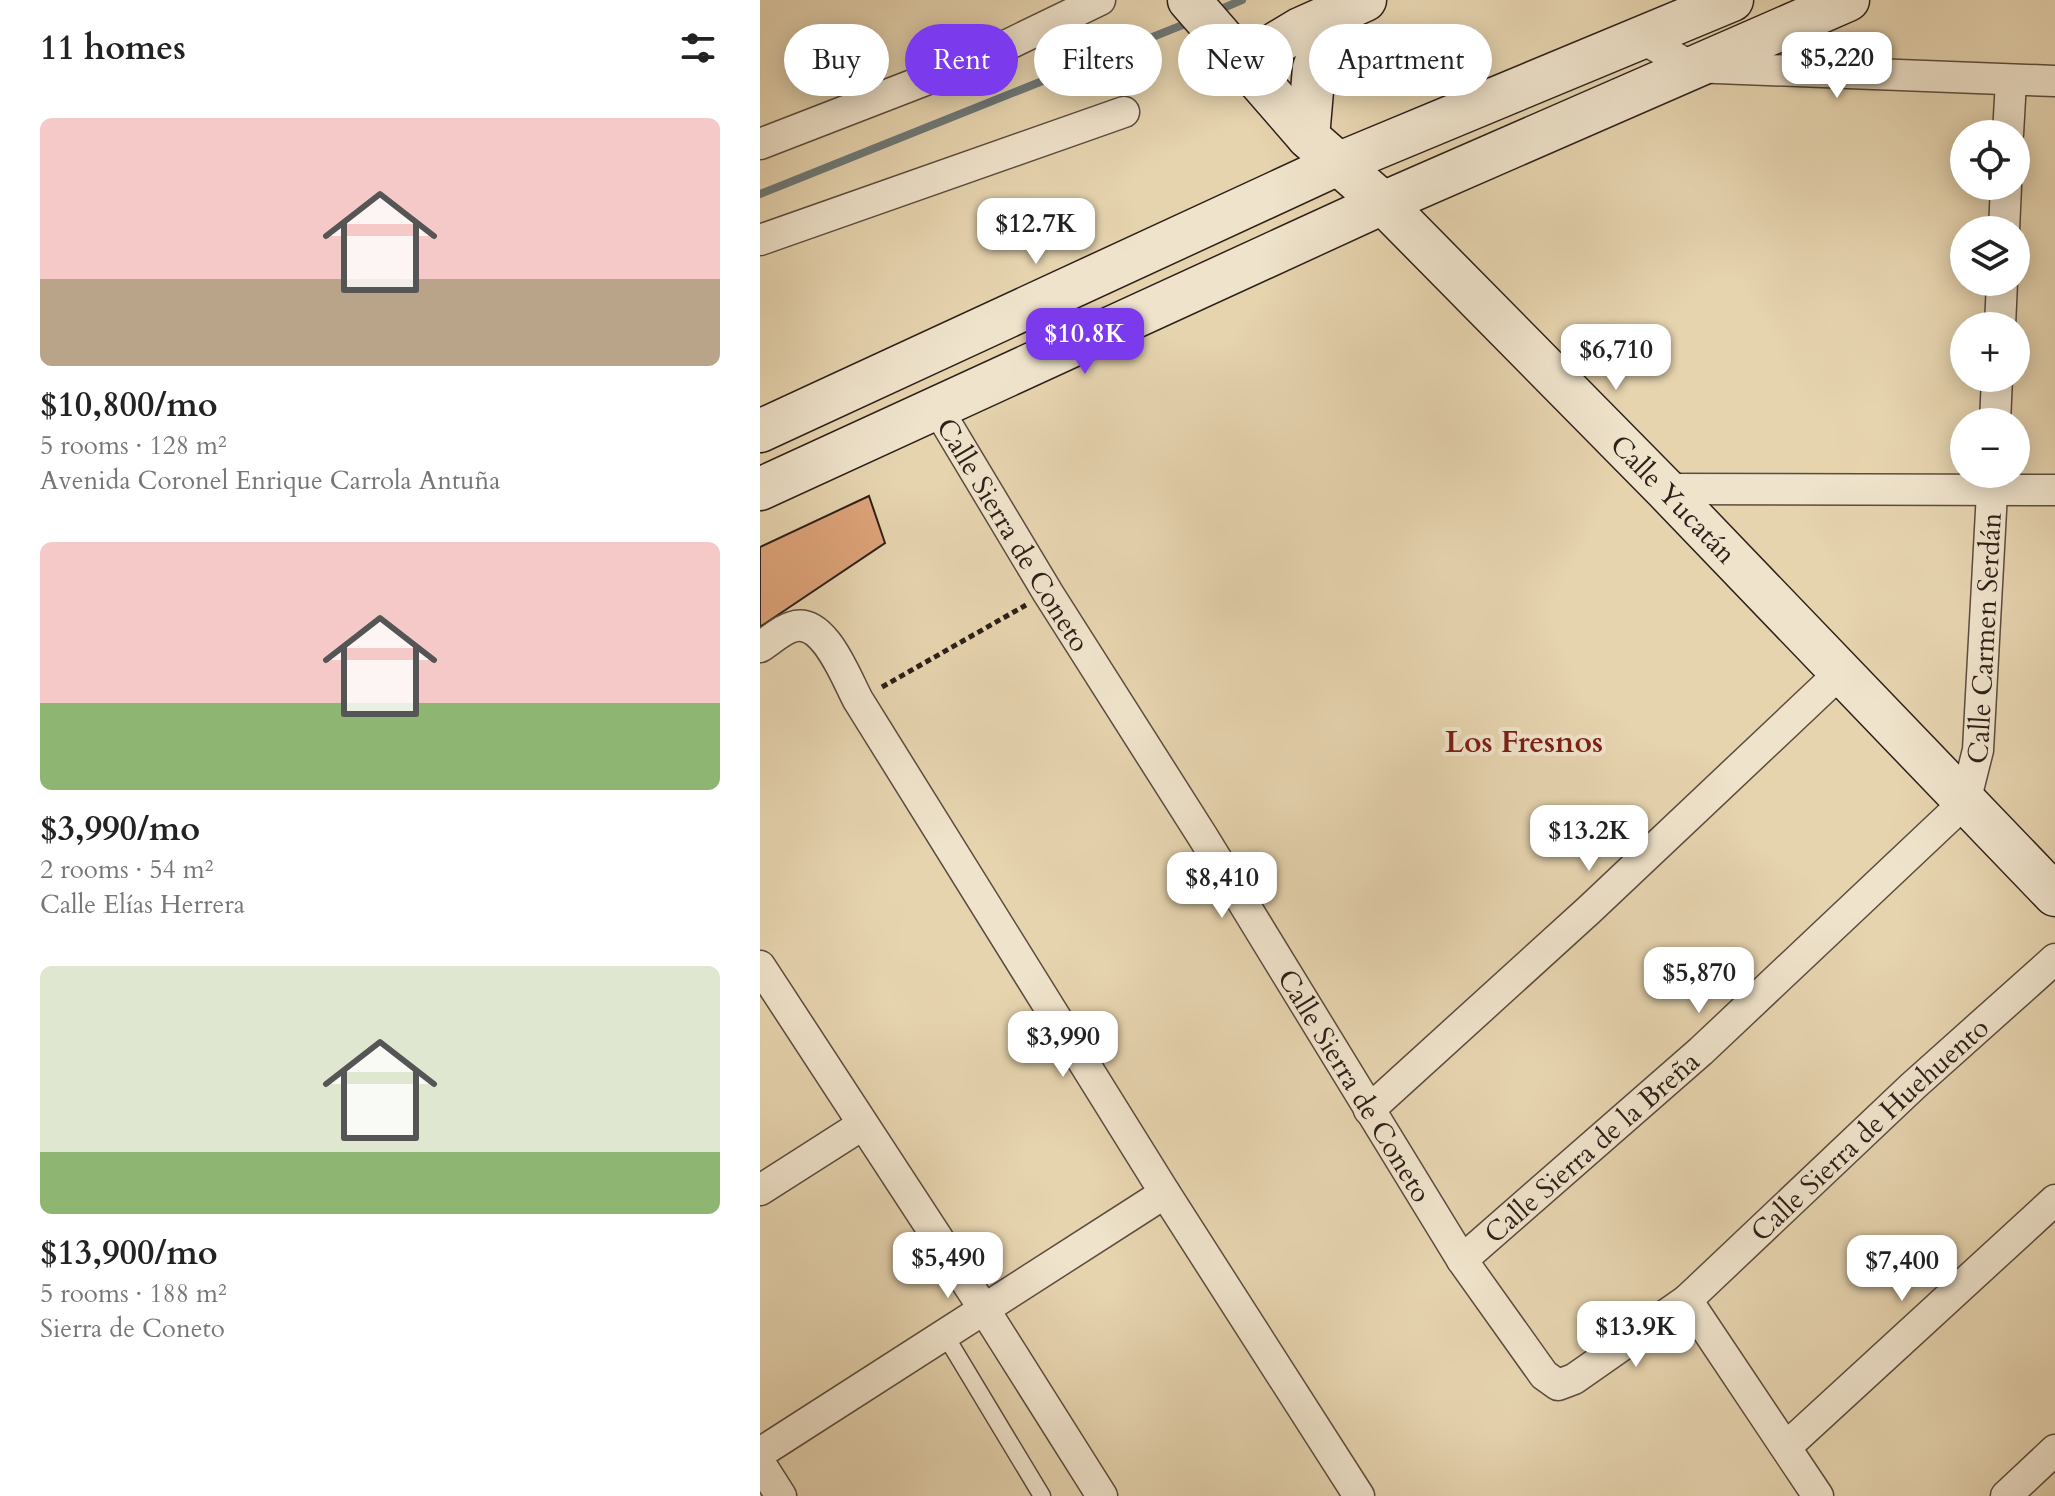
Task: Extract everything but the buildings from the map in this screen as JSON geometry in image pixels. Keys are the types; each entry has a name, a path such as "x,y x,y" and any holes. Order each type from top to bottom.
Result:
{"main road":[{"name":"Calle Yucatán","path":"1189,0 1209,24"},
{"path":"760,431 1340,163 1732,0"},
{"path":"760,489 1383,203 1848,0"},
{"path":"1293,33 1355,4"},
{"path":"1308,137 1314,68 1323,42 1355,4"},
{"name":"Calle Yucatán","path":"1271,96 1308,137 1383,203 1665,489 2051,888"}],"street":[{"path":"760,144 972,62 1100,0"},
{"path":"1642,38 1691,67 2055,81"},
{"path":"2009,120 2011,81"},
{"path":"760,240 1124,112"},
{"name":"Calle Sierra de Coneto","path":"937,408 1048,593 1203,837 1462,1260 1544,1375 1558,1385"},
{"path":"1665,489 1950,483"},
{"path":"2030,487 2055,490"},
{"name":"Calle Carmen Serdán","path":"1965,802 1978,750 1992,488"},
{"path":"760,647 793,626 812,628 825,637 858,700 1165,1193 1359,1496"},
{"path":"1369,1110 1589,910 1841,672"},
{"name":"Calle Sierra de la Breña","path":"1462,1260 1701,1051 1965,802"},
{"name":"Calle Sierra de Huehuento","path":"1558,1385 1574,1379 1687,1300 1913,1086 2055,959"},
{"path":"760,966 1102,1496"},
{"path":"760,1190 862,1125"},
{"path":"760,1453 1165,1193"},
{"path":"1786,1447 2055,1200"},
{"path":"1687,1300 1818,1496"},
{"path":"2006,1496 2055,1450"},
{"path":"760,1463 781,1496"}],"lane":[{"path":"945,1335 1042,1496"}],"path":[{"path":"858,700 1048,593"}],"waterway":[{"path":"1214,12 1242,0"},
{"path":"760,194 1190,22"}],"district":[{"name":"Los Fresnos","path":"1524,742"}]}
